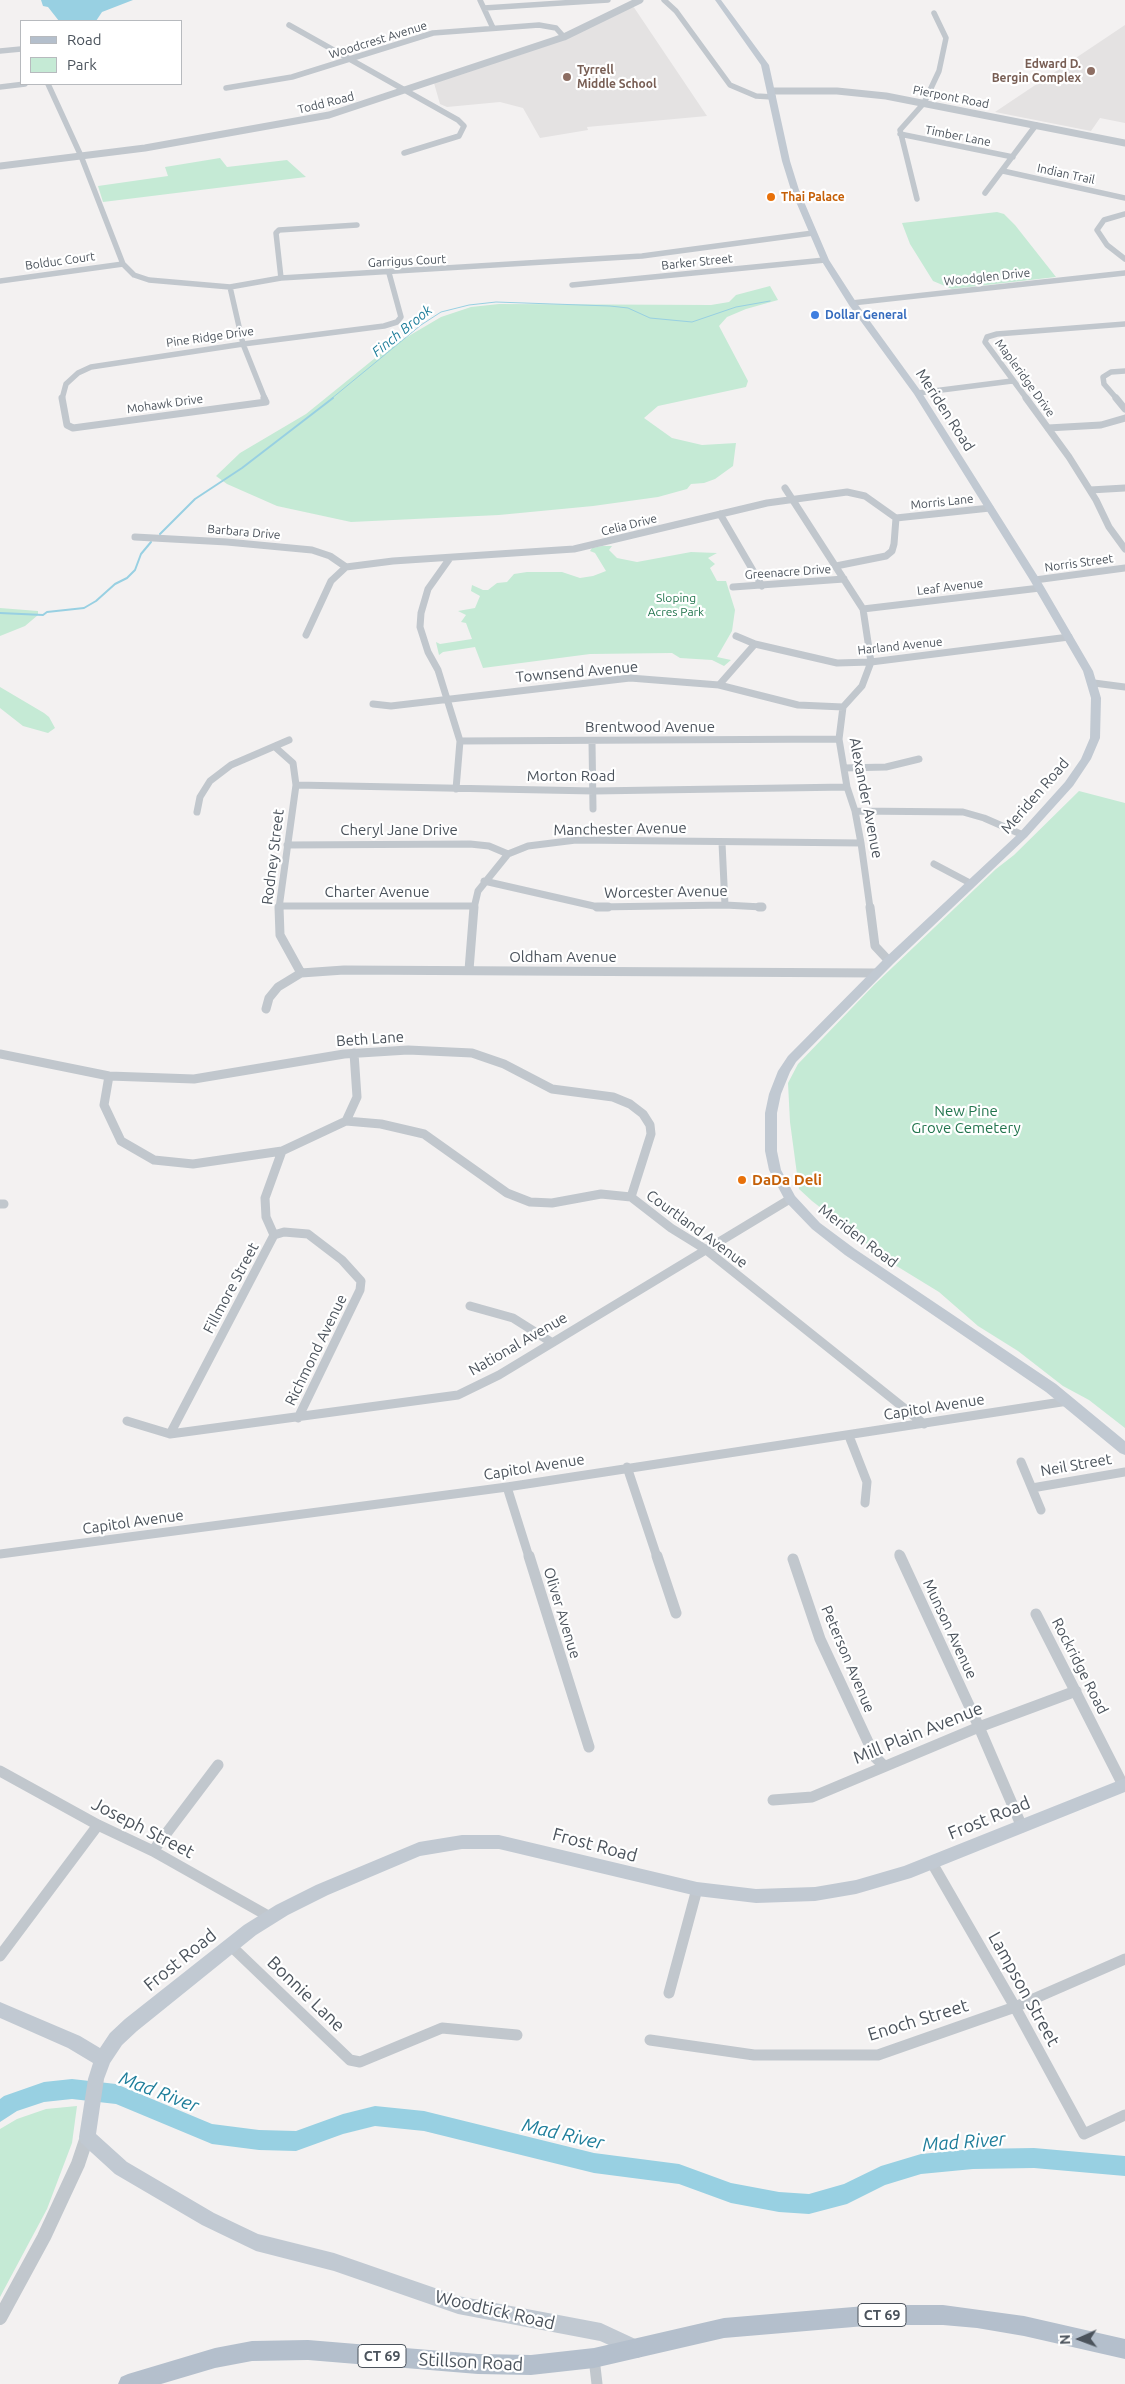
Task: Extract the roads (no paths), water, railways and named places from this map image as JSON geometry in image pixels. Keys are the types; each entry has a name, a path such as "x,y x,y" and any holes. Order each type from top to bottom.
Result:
{"main road":[{"name":"Meriden Road","path":"718,0 762,59 772,94 788,170 798,201 825,260 852,303 918,393 1069,637 1094,683 1097,715 1092,746 1069,784 1023,835 889,960 792,1059 778,1086 771,1114 771,1151 776,1170 790,1199 816,1226 850,1252 1068,1401 1125,1449"},
{"name":"Frost Road","path":"103,2059 120,2036 230,1945 270,1917 322,1890 405,1854 433,1846 462,1842 517,1845 630,1875 697,1889 756,1896 821,1893 868,1884 932,1863 1124,1785"},
{"path":"0,2010 74,2042 103,2059 96,2079 87,2137"},
{"name":"Woodtick Road","path":"87,2137 113,2162 129,2173 208,2219 249,2240 334,2262 458,2305 602,2332 638,2349"},
{"name":"CT 69","path":"638,2349 724,2328 901,2315 943,2315 998,2321 1125,2349"},
{"name":"Stillson Road","path":"128,2384 215,2358 264,2350 308,2350 508,2365 550,2364 638,2349"}],"street":[{"path":"480,0 493,28"},
{"path":"484,8 608,0"},
{"name":"Todd Road","path":"0,166 149,147 310,120 345,111 564,37 640,0"},
{"path":"664,0 676,11 714,66 730,85 756,96 772,94"},
{"path":"917,199 900,130 924,103 939,71 946,38 934,13"},
{"path":"289,25 458,120 464,126 459,136 404,154"},
{"name":"Woodcrest Avenue","path":"226,88 292,78 433,33 550,26 556,28 564,37"},
{"path":"0,51 20,49"},
{"path":"0,87 20,85"},
{"path":"48,85 80,156 123,264"},
{"name":"Pierpont Road","path":"772,94 860,93 924,103 1125,143"},
{"path":"984,193 1003,171 1036,125"},
{"name":"Timber Lane","path":"900,134 1012,157"},
{"name":"Indian Trail","path":"1003,171 1125,198"},
{"path":"1125,214 1104,220 1097,230 1106,245 1125,259"},
{"path":"280,278 276,233 279,230 357,225"},
{"name":"Garrigus Court","path":"123,264 134,275 149,280 230,287 280,278 390,273 642,256 813,233"},
{"name":"Barker Street","path":"572,285 825,260"},
{"name":"Bolduc Court","path":"0,281 123,264"},
{"path":"390,273 401,317"},
{"name":"Woodglen Drive","path":"852,303 1125,273"},
{"path":"230,287 243,344"},
{"name":"Pine Ridge Drive","path":"68,425 62,399 66,384 78,373 91,367 243,344 384,326 397,322 401,317"},
{"name":"Mapleridge Drive","path":"1125,324 997,334 987,337 986,345 1048,428 1090,490 1109,527 1125,549"},
{"name":"Mohawk Drive","path":"68,425 73,428 266,402 243,344"},
{"path":"1125,371 1111,372 1103,377 1104,384 1125,409"},
{"path":"918,393 1012,381"},
{"path":"1048,428 1101,425 1125,418"},
{"path":"785,488 863,609 872,662 862,686 842,707"},
{"path":"1090,490 1125,488"},
{"name":"Celia Drive","path":"346,566 574,549 792,499 856,492 865,496 896,518"},
{"name":"Morris Lane","path":"896,518 990,508"},
{"path":"720,514 762,586"},
{"path":"836,566 886,556 892,551 894,544 896,518"},
{"name":"Barbara Drive","path":"135,537 227,542 312,550 330,556 346,566"},
{"path":"450,558 428,589 421,613 420,627 428,652 438,670 460,741 456,789"},
{"path":"306,635 331,581 346,566"},
{"name":"Norris Street","path":"1037,584 1125,568"},
{"name":"Greenacre Drive","path":"733,587 844,579"},
{"name":"Leaf Avenue","path":"863,609 1037,584"},
{"name":"Harland Avenue","path":"736,636 756,644 837,663 872,662 1069,637"},
{"path":"719,685 756,644"},
{"name":"Townsend Avenue","path":"373,704 391,706 630,678 719,685 798,706 842,707"},
{"path":"1094,683 1125,687"},
{"name":"Alexander Avenue","path":"842,707 839,740 847,787 855,811 861,843 875,946 889,960"},
{"path":"197,812 200,797 210,781 231,766 289,740"},
{"name":"Brentwood Avenue","path":"460,741 839,740"},
{"path":"592,742 594,809"},
{"name":"Rodney Street","path":"275,747 293,763 296,785 279,906 280,935 301,973"},
{"path":"844,768 886,767 919,759"},
{"name":"Morton Road","path":"296,785 594,791 847,787"},
{"path":"855,811 963,812 984,818 1023,835"},
{"name":"Manchester Avenue","path":"469,970 474,906 478,891 484,881 508,854 528,846 576,840 861,843"},
{"path":"722,843 725,905"},
{"name":"Cheryl Jane Drive","path":"288,844 470,844 489,846 508,854"},
{"path":"934,864 970,883"},
{"name":"Worcester Avenue","path":"484,881 598,907 725,905 762,907"},
{"name":"Charter Avenue","path":"279,906 474,906"},
{"name":"Oldham Avenue","path":"266,1009 269,998 278,987 301,973 344,970 876,973"},
{"name":"Beth Lane","path":"2,1057 109,1076 194,1079 250,1071 319,1056 408,1050 472,1052 504,1064 552,1088 612,1097 630,1104 642,1114 651,1129 648,1148 633,1184 631,1197"},
{"path":"346,1121 357,1097 354,1053"},
{"name":"Courtland Avenue","path":"109,1076 104,1105 121,1141 154,1160 192,1164 282,1151 346,1121 382,1124 424,1134 507,1193 530,1202 552,1204 601,1194 631,1197 671,1228 705,1249 924,1424"},
{"name":"Fillmore Street","path":"170,1434 274,1235 266,1217 265,1198 282,1151"},
{"name":"National Avenue","path":"170,1434 298,1418 367,1406 458,1394 500,1375 790,1199"},
{"name":"Richmond Avenue","path":"274,1235 284,1232 308,1234 342,1260 360,1281 360,1290 298,1418"},
{"path":"470,1306 513,1318 552,1342"},
{"name":"Capitol Avenue","path":"2,1554 507,1488 627,1467 849,1436 1068,1401"},
{"path":"127,1420 170,1434"},
{"path":"849,1436 867,1482 865,1503"},
{"path":"1021,1462 1041,1510"},
{"path":"627,1467 676,1613"},
{"name":"Neil Street","path":"1032,1488 1125,1472"},
{"name":"Oliver Avenue","path":"507,1488 588,1747"},
{"name":"Munson Avenue","path":"899,1554 979,1727 1022,1827"},
{"name":"Peterson Avenue","path":"793,1559 820,1639 875,1758 884,1766"},
{"name":"Rockridge Road","path":"1036,1614 1124,1785"},
{"name":"Mill Plain Avenue","path":"773,1800 812,1797 979,1727 1076,1691"},
{"path":"153,1852 218,1765"},
{"name":"Joseph Street","path":"0,1771 98,1825 153,1852 270,1917"},
{"path":"0,1956 98,1825"},
{"name":"Lampson Street","path":"932,1863 1015,2007 1084,2134 1125,2115"},
{"path":"669,1993 697,1889"},
{"name":"Bonnie Lane","path":"230,1945 350,2060 360,2062 442,2028 517,2035"},
{"name":"Enoch Street","path":"650,2040 754,2055 878,2055 1015,2007 1125,1959"},
{"path":"0,2318 44,2237 81,2157 87,2137"},
{"path":"594,2358 597,2384"}],"water":[{"path":"41,0 133,0 102,12 97,20 58,20 48,7 43,6"}],"waterway":[{"name":"Finch Brook","path":"331,399 421,325 441,312 469,305 496,302 610,306 628,308 650,318 692,322 736,307 770,301"},
{"name":"Finch Brook","path":"160,534 195,499 242,468 333,398"},
{"name":"Finch Brook","path":"0,613 43,615 47,612 84,608 96,601 115,584 127,578 135,570 141,554 151,542"},
{"name":"Mad River","path":"0,2112 11,2103 44,2092 72,2089 116,2094 212,2134 259,2140 296,2141 343,2124 375,2116 424,2121 594,2163 679,2174 731,2193 779,2202 809,2204 847,2194 881,2176 921,2164 973,2159 1034,2158 1125,2166"}],"place":[{"name":"Edward D. Bergin Complex","path":"1091,71"},
{"name":"Tyrrell Middle School","path":"567,77"},
{"name":"Thai Palace","path":"771,197"},
{"name":"Dollar General","path":"815,315"},
{"name":"DaDa Deli","path":"742,1180"}],"park label":[{"name":"Sloping Acres Park","path":"676,605"},
{"name":"New Pine Grove Cemetery","path":"966,1120"}]}
